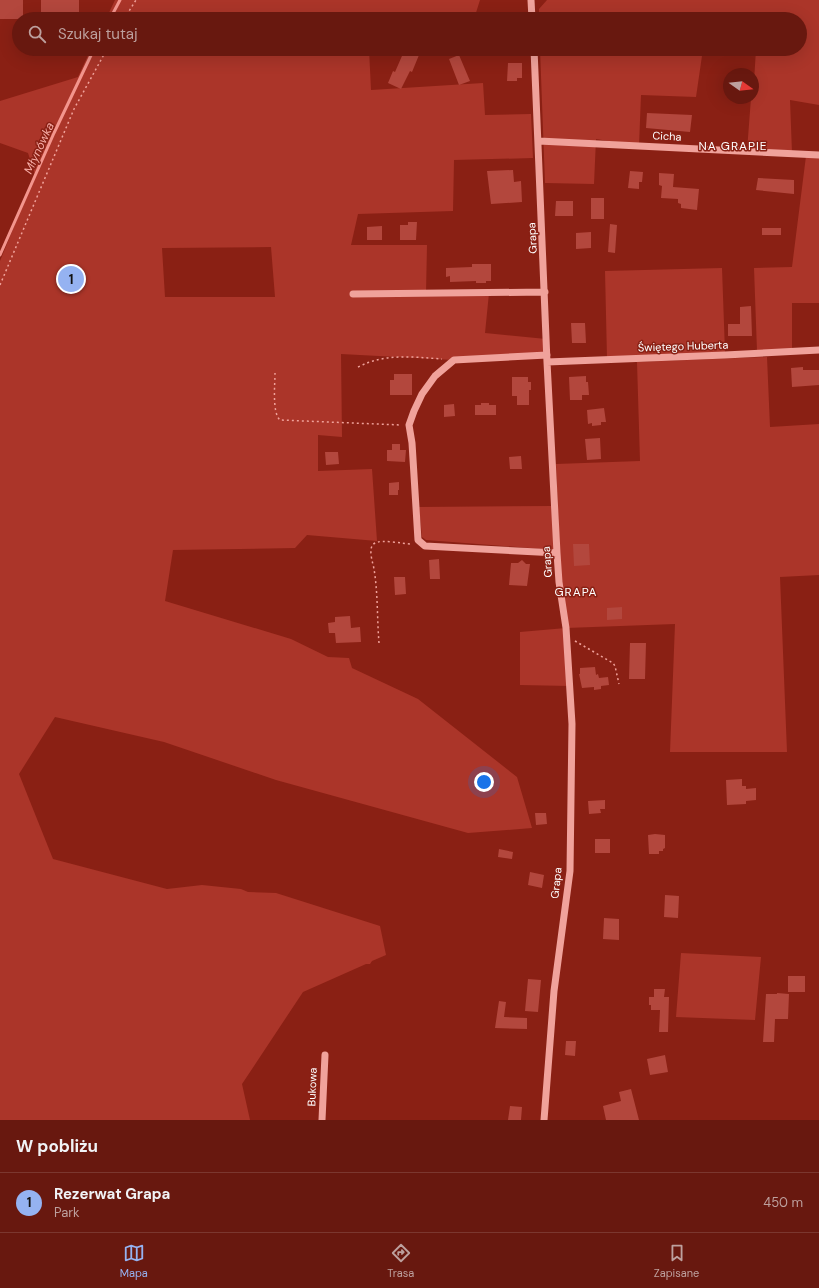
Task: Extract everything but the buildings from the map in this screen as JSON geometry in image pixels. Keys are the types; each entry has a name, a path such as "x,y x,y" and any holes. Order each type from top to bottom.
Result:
{"street":[{"path":"531,0 532,12"},
{"name":"Grapa","path":"534,56 557,553 566,636 572,724 570,871 554,991 544,1120"},
{"name":"Cicha","path":"539,141 819,155"},
{"path":"353,294 545,292"},
{"name":"Świętego Huberta","path":"454,360 725,355 819,350"},
{"path":"454,360 435,376 422,394 409,425 412,443 418,540 425,546 557,553"},
{"name":"Bukowa","path":"322,1120 325,1054"}],"path":[{"path":"128,12 136,0"},
{"path":"0,285 74,109 103,56"},
{"path":"358,367 370,361 386,357 454,360"},
{"path":"275,373 275,410 277,417 280,420 409,425"},
{"path":"378,643 375,576 371,552 372,546 375,543 380,542 413,544 421,542"},
{"path":"566,636 613,663 619,684"}],"shaded area":[{"path":"115,0 480,0 476,12 109,12"},
{"path":"547,0 819,0 819,105 790,100 792,153 747,151 751,104 759,104 759,68 755,68 756,56 807,56 807,12 539,12 539,9"},
{"path":"88,56 369,56 371,90 483,83 485,115 531,114 533,158 454,160 453,211 358,214 351,245 427,245 426,293 489,293 485,333 546,339 547,355 454,360 341,354 342,437 318,435 318,471 372,469 377,541 307,535 295,548 173,550 165,601 291,639 328,657 349,658 352,668 418,699 517,777 532,828 468,833 276,780 164,742 55,717 19,774 53,859 167,889 202,885 241,889 248,892 276,893 380,926 386,955 372,961 370,964 366,964 303,992 242,1084 250,1120 0,1120 0,261 35,175 28,153 0,143 0,101 78,77","holes":["271,247 275,297 165,297 162,248"]},
{"path":"540,56 702,56 696,97 641,95 639,146 596,139 594,184 545,183"},
{"path":"806,156 819,158 819,303 792,303 792,349 757,351 754,268 792,267"},
{"path":"722,268 725,352 607,358 605,271"},
{"path":"767,357 770,427 819,424 819,575 780,577 787,752 670,752 675,624 566,628 561,580 556,464 640,461 637,362"},
{"path":"553,506 555,550 426,540 422,537 419,507"},
{"path":"566,628 570,686 520,685 520,632"},
{"path":"681,953 761,957 755,1020 676,1017"}],"waterway":[{"name":"Młynówka","path":"114,12 120,0"},
{"name":"Młynówka","path":"0,255 54,133 91,56"}],"place":[{"name":"Rezerwat Grapa","path":"71,279"}],"district":[{"name":"NA GRAPIE","path":"733,146"},
{"name":"GRAPA","path":"576,592"}]}
